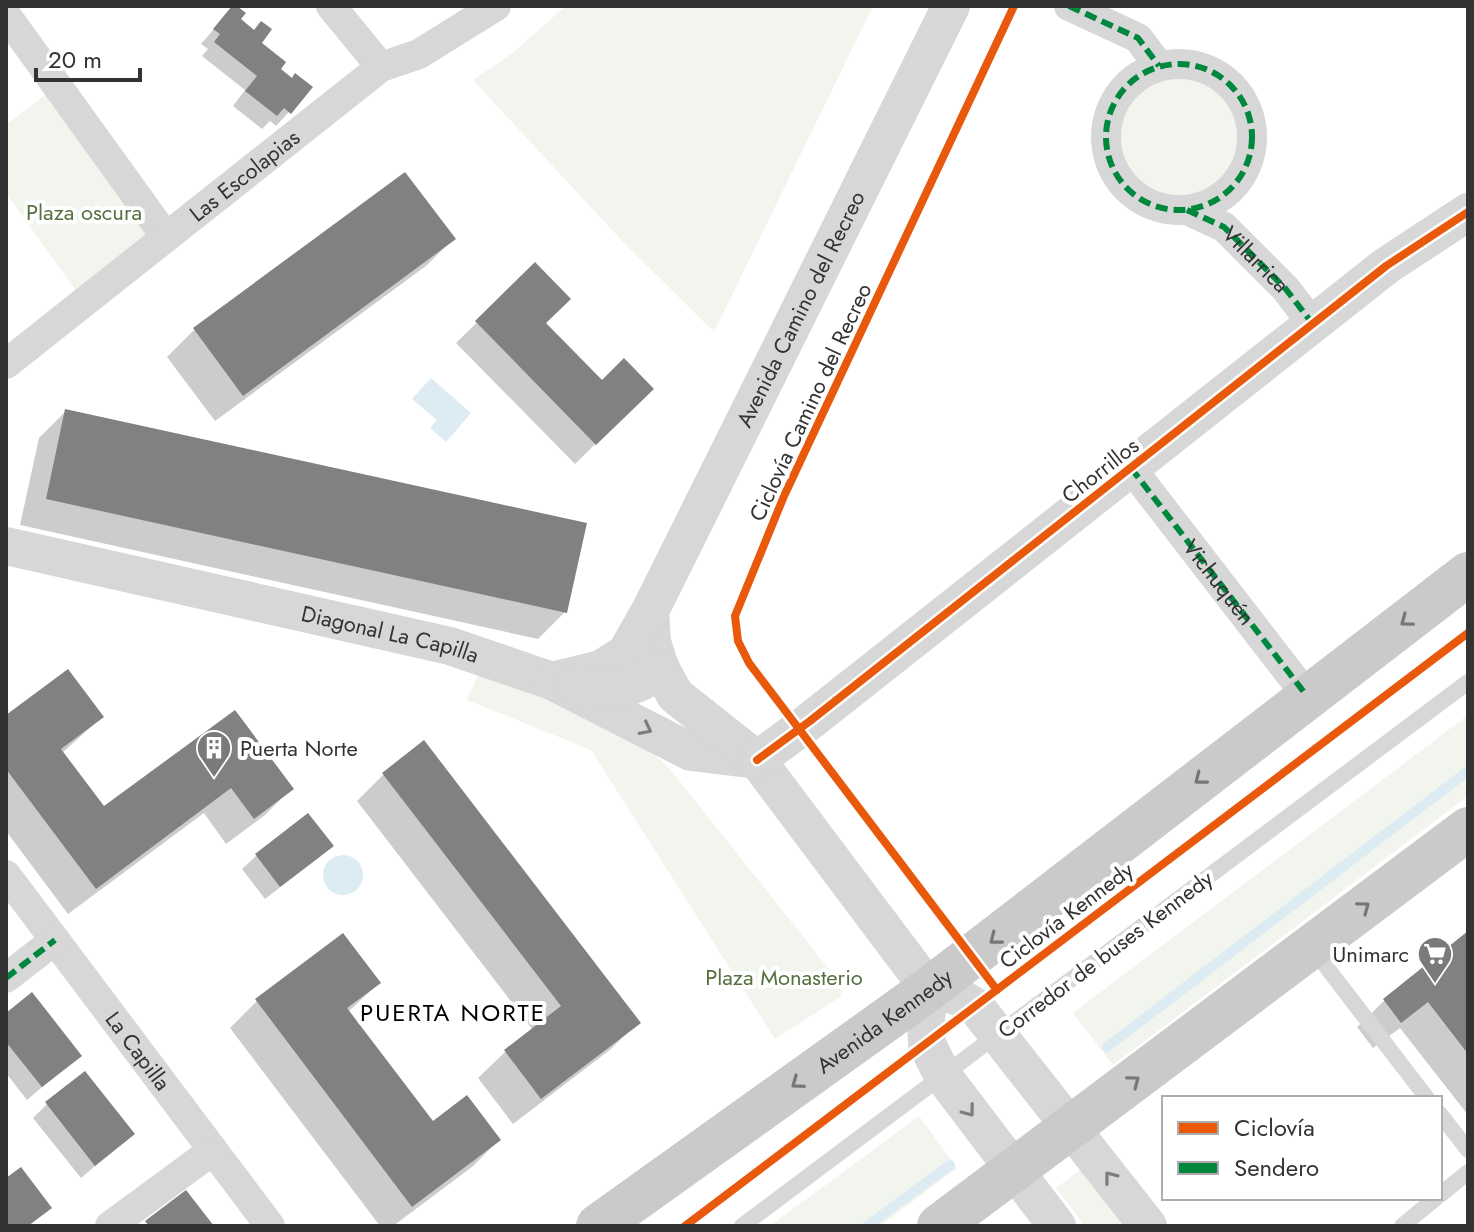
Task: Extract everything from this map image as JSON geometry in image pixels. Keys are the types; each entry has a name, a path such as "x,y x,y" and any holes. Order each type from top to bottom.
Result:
{"main road":[{"name":"Avenida Kennedy","path":"598,1226 929,989 1468,574"},
{"path":"939,1226 1468,829"}],"street":[{"path":"331,6 381,67"},
{"name":"Las Escolapias","path":"6,364 381,67 419,54 496,6"},
{"name":"Avenida Camino del Recreo","path":"552,681 601,669 626,653 650,611 951,6"},
{"path":"1069,6 1138,38 1159,66"},
{"path":"6,15 166,237"},
{"name":"Villarrica","path":"1183,63 1207,68 1228,81 1244,100 1252,122 1253,147 1245,170 1231,189 1211,204 1187,210 1163,208 1141,200 1122,183 1110,162 1105,139 1108,115 1119,93 1137,76 1159,66 1183,63"},
{"name":"Villarrica","path":"1187,210 1224,227 1285,288 1312,323"},
{"name":"Chorrillos","path":"757,760 1312,323 1386,266 1468,212"},
{"name":"Vichuquén","path":"1131,468 1307,696"},
{"name":"Diagonal La Capilla","path":"6,546 450,646 552,681 691,752 757,760"},
{"path":"650,611 652,642 660,667 675,695 757,760 929,989 957,996 976,1007 1148,1226"},
{"path":"552,681 593,691 613,690 639,684 660,667"},
{"name":"La Capilla","path":"6,875 270,1226"},
{"path":"6,978 55,940"},
{"path":"929,989 927,1044 943,1076 1057,1226"},
{"path":"110,1226 212,1151"}],"lane":[{"name":"Corredor de buses Kennedy","path":"742,1226 1468,682"},
{"path":"1311,947 1425,1096"},
{"path":"1442,1117 1468,1150"},
{"path":"1442,1193 1468,1172"},
{"path":"1402,1226 1433,1200"}],"green space":[{"path":"566,6 873,6 714,332 623,242 473,80 511,54"},
{"path":"1179,77 1203,82 1223,95 1236,115 1241,139 1236,163 1223,183 1203,196 1179,201 1155,196 1135,183 1122,163 1117,139 1122,115 1135,95 1155,82"},
{"name":"Plaza oscura","path":"57,86 166,237 84,302 6,193 6,125"},
{"name":"Plaza Monasterio","path":"478,675 558,703 640,741 670,769 843,987 840,997 775,1039 591,750 467,700"},
{"path":"1468,715 1468,796 1113,1065 1073,1013"},
{"path":"919,1116 957,1168 880,1226 770,1226"},
{"path":"1087,1165 1133,1226 1085,1226 1056,1188"}],"shaded area":[{"path":"431,378 471,413 446,442 430,428 437,420 412,399"},
{"path":"343,855 357,861 363,875 357,889 343,895 329,889 323,875 329,861"}],"building":[{"path":"232,6 246,13 241,19 254,30 261,21 272,29 262,43 286,62 281,69 292,78 295,73 313,87 291,114 284,108 277,116 245,91 257,76 214,42 220,34 213,29"},
{"path":"405,172 456,239 243,396 193,328"},
{"path":"535,262 571,299 546,323 602,380 624,358 654,389 596,445 475,321"},
{"path":"65,409 587,523 567,613 46,499"},
{"name":"Puerta Norte","path":"68,669 104,717 61,749 104,806 235,710 294,789 254,819 231,788 96,889 6,769 6,715"},
{"name":"Puerta Norte","path":"424,740 641,1023 541,1099 504,1050 561,1006 382,773"},
{"path":"308,813 334,846 280,887 255,854"},
{"name":"Unimarc","path":"1468,931 1468,1054 1428,1002 1401,1023 1383,999"},
{"name":"Puerta Norte","path":"343,933 381,983 347,1008 433,1121 467,1095 501,1140 412,1207 255,999"},
{"path":"32,992 82,1056 42,1087 6,1042 6,1013"},
{"path":"85,1071 135,1134 95,1166 45,1102"},
{"path":"21,1167 52,1208 28,1226 6,1226 6,1178"},
{"path":"186,1190 214,1226 149,1226 145,1221"}],"waterway":[{"path":"1107,1047 1468,771"},
{"path":"867,1226 950,1165"}],"marked path":[{"path":"1069,6 1138,38 1159,66"},
{"path":"1179,64 1207,69 1231,85 1247,109 1252,137 1247,165 1231,189 1207,205 1179,210 1151,205 1127,189 1111,165 1106,137 1111,109 1127,85 1151,69 1179,64"},
{"path":"1187,210 1224,227 1285,288 1312,323"},
{"path":"1131,468 1307,696"},
{"path":"6,978 55,940"}],"cycle path":[{"name":"Ciclovía Camino del Recreo","path":"997,990 749,663 738,641 735,616 784,496 1014,6"},
{"path":"757,760 1386,266 1468,212"},
{"name":"Ciclovía Kennedy","path":"685,1226 1468,633"}],"place":[{"name":"Puerta Norte","path":"214,779"},
{"name":"Unimarc","path":"1435,985"}],"district":[{"name":"PUERTA NORTE","path":"453,1012"}]}
